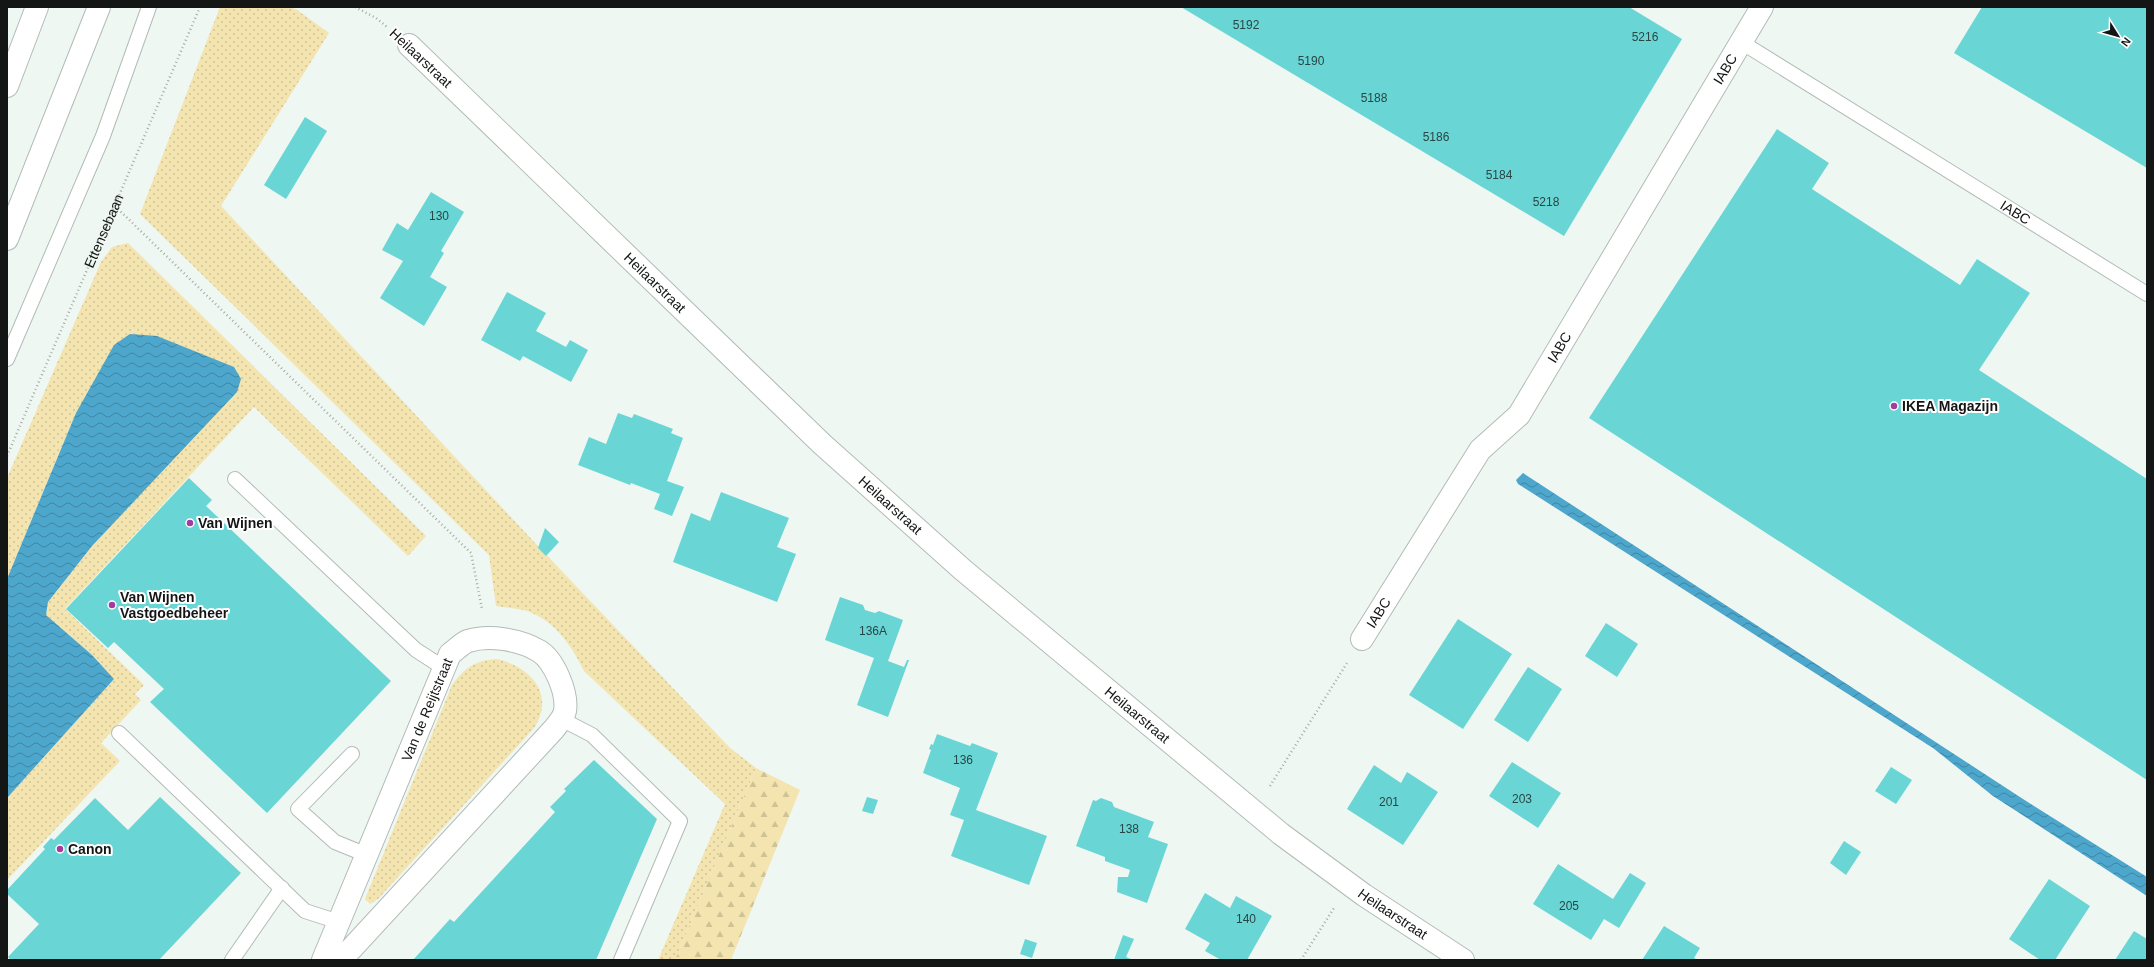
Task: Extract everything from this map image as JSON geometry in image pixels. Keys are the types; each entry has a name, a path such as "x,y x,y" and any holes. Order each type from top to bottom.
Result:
{"street":[{"path":"7,86 37,7"},
{"path":"7,239 99,7"},
{"name":"IABC","path":"1362,639 1480,450 1519,415 1762,7"},
{"name":"Heilaarstraat","path":"409,45 745,371 871,489 969,574 1254,812 1315,860 1463,960"},
{"name":"Van de Reijtstraat","path":"488,639 518,641 541,652 555,670 564,691 565,712 561,719 554,729 338,960 339,922 450,654 468,641 488,639"}],"lane":[{"path":"7,359 103,136 149,7"},
{"name":"IABC","path":"1741,42 2147,294"},
{"path":"235,479 416,650 444,668"},
{"path":"561,719 592,735 680,821 621,960"},
{"path":"119,733 305,911 339,922"},
{"path":"352,754 298,809 335,842 367,855"},
{"path":"232,960 282,888"}],"path":[{"name":"Ettensebaan","path":"7,456 200,7"},
{"name":"Heilaarstraat","path":"356,7 376,18 409,45"},
{"path":"115,206 471,553 488,639"},
{"path":"1254,812 1362,639"},
{"path":"1301,960 1349,884"}],"green space":[{"path":"220,7 290,7 297,10 329,33 221,206 535,543 730,748 756,768 675,960 658,960 725,804 584,671 568,643 554,627 537,615 527,611 496,606 489,555 140,214"},
{"path":"128,243 426,536 408,556 254,407 65,609 144,685 135,694 141,700 101,743 120,761 7,880 7,798 114,679 92,655 46,615 48,602 92,546 76,413 7,579 7,478 101,262 112,247"},
{"path":"497,659 518,667 535,681 540,690 542,700 541,711 537,723 378,899 370,904 365,899 452,685 461,674 471,666 483,661"},
{"path":"756,768 800,790 731,960 675,960"}],"water":[{"path":"130,334 157,336 234,367 241,379 237,392 92,546 48,602 46,615 92,655 114,679 7,798 7,579 76,413 114,345"},
{"path":"1523,473 2023,799 2147,877 2147,896 1993,796 1933,748 1518,484 1516,480"}],"building":[{"path":"1181,7 1629,7 1682,39 1564,236"},
{"path":"1982,7 2147,7 2147,168 1954,53"},
{"path":"305,117 327,131 286,199 264,185"},
{"path":"1777,129 1829,163 1812,189 1960,285 1977,259 2030,293 1979,370 2147,479 2147,780 1589,418"},
{"path":"431,192 464,212 441,251 444,253 430,277 447,287 424,326 380,298 403,261 382,250 397,223 408,230"},
{"path":"507,292 546,313 536,331 566,347 570,340 588,350 571,382 523,356 520,361 481,340"},
{"path":"618,413 632,418 634,414 673,429 671,433 683,438 667,481 684,487 672,516 654,509 660,494 631,483 630,485 578,465 589,437 606,444"},
{"path":"189,478 212,500 206,506 391,681 267,813 150,702 164,689 114,642 108,648 66,609"},
{"path":"721,492 789,518 777,547 796,554 777,602 673,562 691,513 710,521"},
{"path":"545,528 559,542 546,556 538,548"},
{"path":"840,597 863,605 865,610 875,613 879,611 903,620 888,661 904,667 907,660 909,660 888,717 857,705 874,658 825,640"},
{"path":"1458,619 1512,654 1463,729 1409,695"},
{"path":"1606,623 1638,644 1617,677 1585,656"},
{"path":"1528,667 1562,689 1528,742 1494,720"},
{"path":"937,734 970,746 972,743 998,753 976,810 1047,836 1029,885 951,856 964,820 950,815 960,788 923,773 931,750 929,749 931,744 933,745"},
{"path":"594,760 657,819 596,960 413,960 450,919 454,922 555,812 550,807 566,791 564,789"},
{"path":"1512,762 1561,793 1538,828 1489,796"},
{"path":"1374,765 1401,783 1407,772 1438,792 1403,845 1347,809"},
{"path":"1891,767 1912,780 1896,804 1875,791"},
{"path":"160,797 241,873 159,960 11,960 8,957 39,924 7,894 7,890 45,849 43,847 51,838 54,840 95,798 128,830"},
{"path":"867,797 878,800 873,814 862,811"},
{"path":"1101,798 1112,802 1114,807 1154,822 1148,837 1168,844 1147,903 1117,892 1118,877 1128,877 1130,870 1105,861 1105,857 1076,846 1093,800 1096,801"},
{"path":"1844,841 1861,852 1846,875 1830,863"},
{"path":"1558,864 1613,899 1630,873 1646,883 1619,928 1604,919 1591,940 1533,904"},
{"path":"2049,879 2090,906 2055,960 2040,960 2009,939"},
{"path":"1205,893 1230,908 1236,896 1272,916 1247,960 1221,960 1205,951 1210,943 1185,929"},
{"path":"1664,926 1700,948 1694,958 1698,960 1642,960"},
{"path":"2134,931 2147,939 2147,960 2115,960"},
{"path":"1123,935 1134,939 1126,957 1133,960 1114,960"},
{"path":"1025,939 1037,943 1032,958 1020,954"}],"place":[{"name":"IKEA Magazijn","path":"1894,406"},
{"name":"Van Wijnen","path":"190,523"},
{"name":"Van Wijnen Vastgoedbeheer","path":"112,605"},
{"name":"Canon","path":"60,849"}]}
